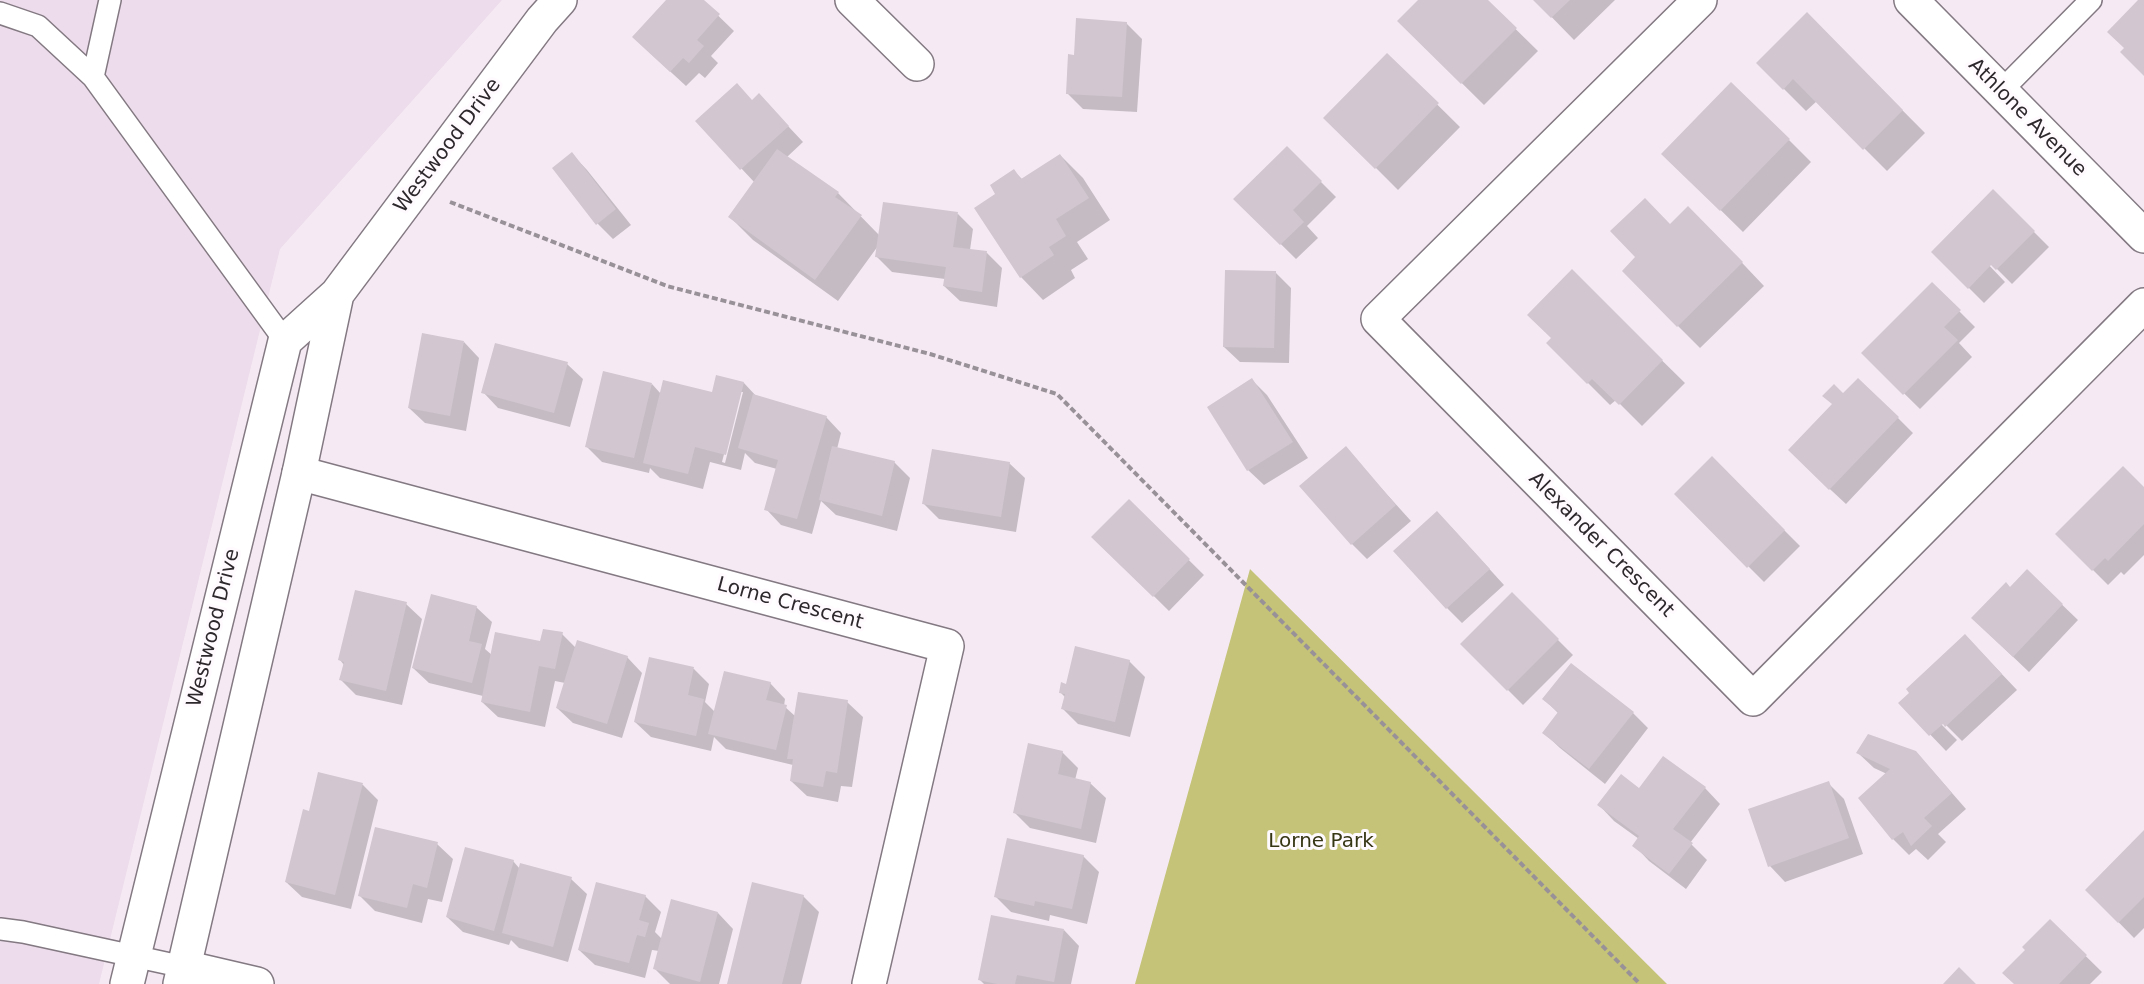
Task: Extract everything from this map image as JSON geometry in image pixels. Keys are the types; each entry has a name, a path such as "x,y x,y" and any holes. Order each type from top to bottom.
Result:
{"street":[{"name":"Westwood Drive","path":"130,970 285,340 337,294 542,20 560,0"},
{"path":"852,0 917,64"},
{"name":"Alexander Crescent","path":"1700,0 1378,319 1753,699 2144,305"},
{"name":"Athlone Avenue","path":"1911,0 2144,236"},
{"name":"Westwood Drive","path":"182,975 299,473 337,294"},
{"name":"Lorne Crescent","path":"299,473 947,646 869,984"},
{"path":"182,975 257,984"}],"lane":[{"path":"93,77 110,0"},
{"path":"2001,91 2091,0"},
{"path":"0,13 38,26 93,77 285,340"},
{"path":"0,929 130,970 182,975"}],"path":[{"path":"416,189 667,286 930,354 1057,394 1640,984"}],"shaded area":[{"path":"0,0 502,0 280,249 99,984 0,984"}],"green space":[{"name":"Lorne Park","path":"1250,569 1667,984 1135,984"}],"building":[{"path":"666,0 704,0 720,14 697,40 704,46 689,63 683,58 670,72 632,37"},
{"path":"1418,0 1488,0 1517,28 1461,84 1397,21"},
{"path":"1533,0 1570,0 1551,18"},
{"path":"2138,0 2144,0 2144,76 2120,52 2124,48 2107,32"},
{"path":"1807,12 1903,110 1863,150 1793,79 1783,90 1756,63"},
{"path":"1076,18 1127,22 1122,97 1066,94 1068,54 1074,55"},
{"path":"1387,53 1439,103 1375,169 1323,118"},
{"path":"1731,82 1790,139 1720,211 1661,154"},
{"path":"737,83 752,100 759,93 789,126 740,170 695,121"},
{"path":"1287,146 1322,181 1293,210 1304,222 1280,245 1233,199"},
{"path":"777,149 839,192 835,197 862,215 815,280 728,217"},
{"path":"572,152 616,209 596,225 552,168"},
{"path":"1060,154 1089,198 1056,219 1066,236 1049,247 1054,255 1020,278 974,208 995,194 990,185 1014,169 1021,179"},
{"path":"1993,189 2035,231 1996,270 1991,265 1968,289 1931,252"},
{"path":"1645,198 1670,224 1688,206 1743,262 1677,327 1622,271 1635,257 1610,231"},
{"path":"883,202 958,212 953,247 987,251 982,292 943,286 946,267 875,257"},
{"path":"1572,269 1663,360 1619,405 1592,379 1587,384 1546,343 1551,338 1527,315"},
{"path":"1225,270 1276,271 1274,348 1223,347"},
{"path":"1932,282 1961,310 1944,327 1958,340 1903,395 1861,353"},
{"path":"422,333 464,341 450,416 408,408"},
{"path":"495,343 568,362 554,413 481,393"},
{"path":"603,371 652,383 634,458 585,447"},
{"path":"716,375 744,382 726,455 695,447 688,474 643,463 663,380 712,392"},
{"path":"1252,378 1293,442 1247,471 1207,407"},
{"path":"1858,378 1899,417 1829,490 1788,450 1832,404 1822,396 1834,384 1843,393"},
{"path":"753,394 827,416 797,519 764,510 778,460 738,448"},
{"path":"832,446 895,461 882,516 819,500"},
{"path":"1346,446 1396,505 1351,545 1299,486"},
{"path":"932,449 1010,462 1001,517 922,504"},
{"path":"1712,456 1785,530 1747,568 1674,494"},
{"path":"2123,466 2144,487 2144,524 2108,561 2105,558 2092,571 2055,534"},
{"path":"1129,499 1190,559 1153,597 1091,537"},
{"path":"1437,511 1490,569 1446,609 1393,551"},
{"path":"2027,569 2063,604 2013,657 1971,618 2006,582 2010,587"},
{"path":"355,590 407,602 386,691 339,680 344,662 338,660"},
{"path":"1512,592 1559,639 1507,691 1460,644"},
{"path":"431,594 477,606 469,641 482,644 472,683 412,668"},
{"path":"543,629 563,632 555,669 539,666 530,712 481,702 495,632 540,641"},
{"path":"1965,634 2002,674 1945,727 1943,724 1929,736 1898,703 1909,693 1906,689"},
{"path":"577,640 628,656 607,724 556,708"},
{"path":"1075,646 1130,660 1115,722 1061,709 1065,694 1059,693 1061,682 1066,684"},
{"path":"649,657 694,667 688,695 704,699 696,736 634,722"},
{"path":"1571,663 1634,712 1589,769 1542,733 1558,712 1542,699"},
{"path":"724,671 771,682 766,700 787,705 776,750 708,734"},
{"path":"798,692 848,700 837,773 826,771 823,787 790,781 793,759 787,759"},
{"path":"1868,734 1916,751 1952,793 1924,818 1932,826 1911,846 1903,832 1892,840 1858,798 1890,769 1856,753"},
{"path":"1028,743 1063,751 1058,774 1091,782 1081,829 1013,813"},
{"path":"1663,756 1706,787 1673,829 1693,843 1669,874 1632,846 1639,836 1597,805 1621,774 1639,788"},
{"path":"318,772 363,783 335,895 285,882 303,809 309,811"},
{"path":"1829,781 1849,838 1768,867 1748,809"},
{"path":"375,827 438,842 427,888 413,884 407,908 358,896"},
{"path":"2144,830 2144,897 2118,923 2085,890"},
{"path":"1007,838 1084,855 1072,909 1035,901 1034,906 994,897"},
{"path":"465,847 514,860 494,931 446,917"},
{"path":"520,863 572,877 553,947 502,933"},
{"path":"596,882 646,895 639,920 649,923 645,937 637,935 629,963 578,950"},
{"path":"752,882 804,895 782,984 727,984"},
{"path":"671,899 718,912 700,982 653,969"},
{"path":"991,915 1064,929 1054,982 1017,975 1015,984 997,984 978,980"},
{"path":"2050,919 2087,955 2059,984 2014,984 2002,973 2025,950 2022,947"},
{"path":"1959,967 1976,984 1943,984"}]}
